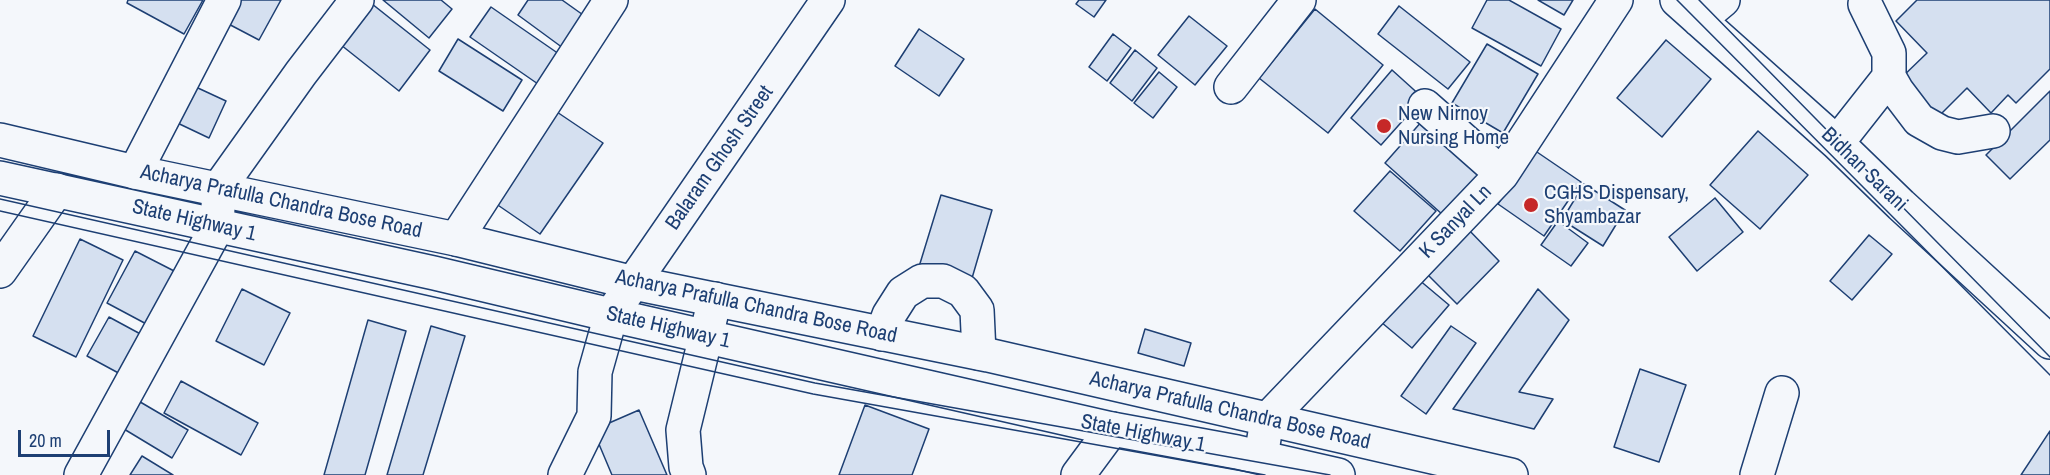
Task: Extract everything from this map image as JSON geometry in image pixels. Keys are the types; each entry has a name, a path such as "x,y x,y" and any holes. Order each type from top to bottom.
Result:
{"street":[{"path":"135,172 224,0"},
{"path":"81,475 217,227 219,188 301,73 357,0"},
{"path":"456,239 611,0"},
{"name":"Balaram Ghosh Street","path":"611,315 828,0"},
{"path":"1231,87 1299,0"},
{"name":"K Sanyal Ln","path":"1268,420 1502,174 1616,0"},
{"name":"Bidhan Sarani","path":"1691,4 1901,205 2050,342"},
{"path":"1865,4 1889,53 1890,77 1896,91 1919,120 1942,133 1958,137 1993,131"},
{"path":"1837,143 1890,77"},
{"path":"1425,106 1502,174"},
{"name":"Acharya Prafulla Chandra Bose Road","path":"0,140 135,172 456,239 634,283 979,353 1511,475"},
{"name":"State Highway 1","path":"0,178 434,273 1112,429 1260,457 1338,475"},
{"path":"0,271 57,190"},
{"path":"882,334 889,315 903,293 922,282 944,281 963,291 977,310 979,353"},
{"path":"688,475 683,430 715,299"},
{"path":"565,475 594,416 595,372 611,315"},
{"path":"1758,475 1782,393"},
{"path":"1260,457 1268,420"},
{"path":"1078,475 1112,429"}],"building":[{"path":"128,0 203,0 184,34 127,3"},
{"path":"229,0 281,0 259,40 219,19"},
{"path":"367,0 430,50 399,91 336,41"},
{"path":"383,0 441,0 452,9 429,38"},
{"path":"528,0 562,0 586,17 563,48 518,15"},
{"path":"1079,0 1106,0 1094,17 1076,4"},
{"path":"1487,0 1509,0 1561,29 1541,66 1472,28"},
{"path":"1538,0 1573,0 1564,15"},
{"path":"1917,0 2050,0 2050,69 2016,103 2008,95 1991,113 1967,88 1936,119 1898,81 1927,53 1896,21"},
{"path":"1399,6 1470,62 1448,89 1378,34"},
{"path":"491,7 559,54 538,84 470,37"},
{"path":"1315,9 1383,65 1328,133 1259,78"},
{"path":"1189,16 1227,46 1195,85 1158,55"},
{"path":"919,29 964,59 939,96 895,66"},
{"path":"1113,34 1131,48 1107,81 1089,67"},
{"path":"458,39 522,80 503,111 439,71"},
{"path":"1666,40 1711,79 1662,137 1617,98"},
{"path":"1487,44 1538,74 1503,133 1452,103"},
{"path":"1135,50 1157,68 1132,101 1110,83"},
{"path":"1392,70 1423,98 1381,145 1351,118"},
{"path":"1159,72 1177,87 1153,118 1134,103"},
{"path":"185,82 226,101 209,138 169,119"},
{"path":"2050,91 2050,140 2010,179 1986,155"},
{"path":"551,108 603,143 540,234 489,199"},
{"path":"1423,120 1482,173 1443,215 1385,163"},
{"path":"1758,131 1808,175 1760,229 1710,185"},
{"path":"1534,150 1581,182 1544,236 1498,204"},
{"path":"1390,171 1436,211 1400,251 1354,211"},
{"path":"1584,184 1625,210 1603,246 1562,220"},
{"path":"941,195 992,210 970,285 918,270"},
{"path":"1715,198 1743,232 1697,271 1669,237"},
{"path":"1558,221 1588,243 1571,266 1541,245"},
{"path":"1465,226 1499,261 1457,304 1422,269"},
{"path":"1869,235 1892,254 1852,300 1830,281"},
{"path":"80,239 123,260 76,357 33,336"},
{"path":"135,251 180,274 152,327 107,303"},
{"path":"1418,279 1449,305 1412,348 1381,322"},
{"path":"242,289 290,313 264,365 216,341"},
{"path":"1538,289 1569,320 1519,392 1553,399 1534,429 1453,409"},
{"path":"109,317 146,337 124,376 87,356"},
{"path":"368,320 406,331 365,475 324,475"},
{"path":"431,326 465,336 423,475 387,475"},
{"path":"1451,326 1476,343 1426,414 1401,396"},
{"path":"1145,329 1191,343 1184,366 1138,353"},
{"path":"1640,369 1686,385 1659,462 1614,447"},
{"path":"181,381 258,423 241,455 164,413"},
{"path":"130,396 188,430 172,458 114,423"},
{"path":"865,405 929,429 912,475 839,475"},
{"path":"639,410 667,475 612,475 593,430"},
{"path":"2050,431 2050,475 2021,475"},
{"path":"142,456 173,475 130,475"}],"tram line":[{"path":"1677,0 2050,375"},
{"path":"1699,0 2050,357"},
{"path":"0,199 815,383 1330,475"},
{"path":"0,211 813,394 1265,475"}],"place":[{"name":"New Nirnoy Nursing Home","path":"1384,126"},
{"name":"CGHS Dispensary, Shyambazar","path":"1531,205"}]}
